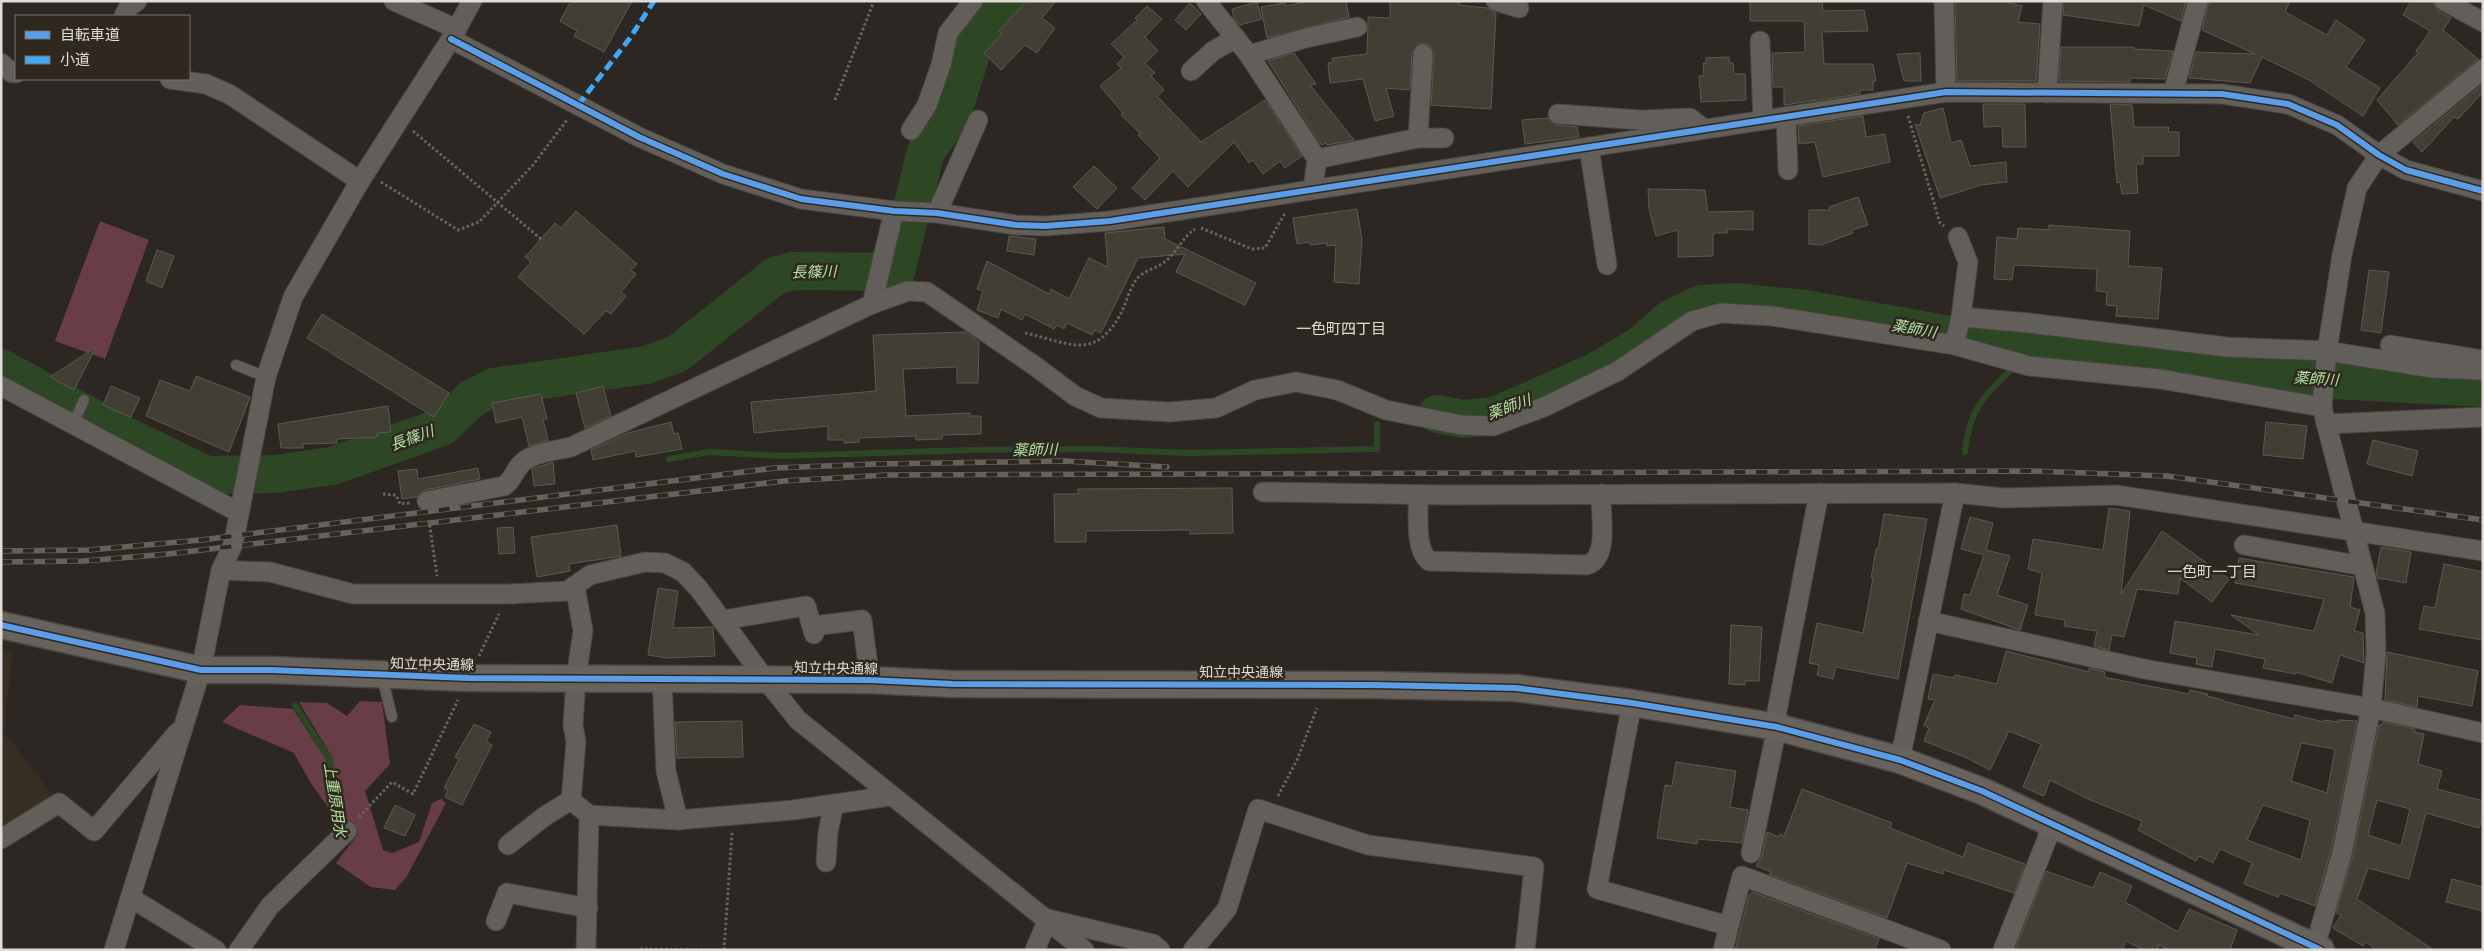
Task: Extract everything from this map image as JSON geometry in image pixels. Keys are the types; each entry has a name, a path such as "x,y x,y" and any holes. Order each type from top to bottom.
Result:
{"street":[{"path":"124,15 128,8 137,1"},
{"path":"394,1 638,137 723,174 802,199 1016,225 1045,226 1110,221 1946,92 2222,94 2288,104 2337,125 2379,155 2406,170 2483,191"},
{"path":"114,950 201,670 221,570 232,547 266,377 292,297 363,176 454,34 472,1"},
{"path":"910,130 927,105 941,65 948,33 973,1"},
{"path":"1206,1 1249,55 1317,159"},
{"path":"1496,1 1519,8"},
{"path":"1944,1 1946,92"},
{"path":"2047,93 2053,1"},
{"path":"2173,93 2198,1"},
{"path":"2451,3 2483,22"},
{"path":"1249,55 1306,38 1357,27"},
{"path":"1191,71 1213,52 1236,38"},
{"path":"1760,40 1763,120"},
{"path":"1418,138 1423,54"},
{"path":"2317,949 2342,852 2371,708 2376,654 2374,613 2324,416 2327,351 2342,255 2357,188 2379,155 2483,69"},
{"path":"177,80 206,84 228,94 363,176"},
{"path":"1558,114 1641,120 1690,118 1704,130"},
{"path":"1786,117 1788,170"},
{"path":"872,304 882,261 913,212 978,120"},
{"path":"1317,159 1418,138 1444,138"},
{"path":"1589,147 1606,265"},
{"path":"1305,190 1317,159"},
{"path":"1954,345 1961,318 1968,262 1958,237"},
{"path":"427,501 504,486 511,481 518,466 526,458 571,446 872,304 908,291 927,292 1035,366 1075,396 1101,408 1169,412 1216,408 1255,390 1296,382 1337,390 1386,410 1461,425 1493,426 1544,407 1618,371 1692,321 1721,313 1772,316 1954,345 2029,366 2160,379 2324,416 2483,417"},
{"path":"1961,318 2029,322 2227,347 2327,351 2432,368 2483,370"},
{"path":"2390,346 2483,360"},
{"path":"1,386 75,420 238,512"},
{"path":"1263,492 1418,495 1956,493 2004,498 2116,495 2483,551"},
{"path":"1751,853 1777,727 1776,712 1819,493"},
{"path":"1900,760 1956,493"},
{"path":"1418,495 1420,548 1424,556 1430,561 1587,565 1593,563 1601,550 1601,494"},
{"path":"2244,546 2363,566"},
{"path":"221,570 270,572 353,594 509,594 567,591 590,575 645,562 665,563 683,572 723,620 764,680 798,720 890,796 1048,919 1084,950"},
{"path":"571,800 576,742 573,725 576,678 583,631 575,586"},
{"path":"723,620 806,606 813,630 862,620 870,680"},
{"path":"1928,621 2144,669 2371,708 2483,733"},
{"name":"知立中央通線","path":"1,625 201,670 271,670 468,678 662,678 870,680 953,684 1374,685 1516,688 1675,709 1777,727 1900,760 1982,791 2317,949"},
{"path":"662,678 666,770 678,820"},
{"path":"1632,703 1597,890 1729,926"},
{"path":"1,839 59,803 94,831 183,726"},
{"path":"571,800 588,815 678,820 732,816 890,796"},
{"path":"508,845 545,816 571,800"},
{"path":"826,862 828,832 834,804"},
{"path":"1194,950 1227,909 1258,809 1368,845 1534,867 1525,950"},
{"path":"586,950 588,815"},
{"path":"2003,950 2047,839 2050,824"},
{"path":"239,950 270,906 343,834"},
{"path":"1723,950 1742,876 1941,950"},
{"path":"496,921 507,893 588,908"},
{"path":"131,898 216,950"},
{"path":"1035,950 1048,919"},
{"path":"1048,919 1154,944 1160,950"}],"lane":[{"path":"236,365 266,377"},
{"path":"75,420 84,400"},
{"path":"382,676 392,717"}],"path":[{"path":"835,100 874,1"},
{"path":"1902,99 1940,223 1958,237"},
{"path":"363,176 458,230 479,222 498,203 533,165 578,105"},
{"path":"400,119 541,239"},
{"path":"1021,333 1066,344 1090,344 1101,341 1109,333 1121,314 1136,279 1167,260 1182,240 1194,229 1204,228 1252,249 1265,248 1305,190"},
{"path":"383,494 396,495 400,504 427,501 439,594"},
{"path":"468,678 498,617"},
{"path":"1270,813 1297,760 1318,706"},
{"path":"343,834 392,782 413,794 454,708"},
{"path":"724,950 731,864 732,816"},
{"path":"640,949 716,950"}],"shaded area":[{"path":"100,221 149,240 105,359 55,341"},
{"path":"1,648 13,651 4,732 59,803 1,839"},
{"path":"360,701 382,702 390,764 365,791 383,850 392,853 419,842 432,803 441,799 446,803 407,876 395,890 371,887 336,863 358,834 343,822 332,757 299,702 327,703 347,716"},
{"path":"240,705 293,709 327,761 338,821 310,782 294,753 222,722"}],"building":[{"path":"571,1 632,1 604,52 574,36 577,31 560,21"},
{"path":"1027,1 1056,1 1042,18 1055,28 1037,53 1025,45 1001,70 984,53 1002,34 999,31"},
{"path":"1310,1 1346,1 1349,17 1267,38 1261,7 1285,3 1286,6"},
{"path":"1390,1 1460,1 1459,5 1487,8 1496,13 1491,109 1431,105 1434,54 1430,45 1424,43 1418,44 1412,53 1410,90 1386,88 1394,116 1375,121 1363,79 1330,83 1328,63 1333,62 1332,58 1367,54 1368,17 1390,18"},
{"path":"1750,1 1822,1 1823,11 1864,10 1868,31 1822,32 1824,64 1873,64 1876,81 1873,81 1873,90 1860,90 1860,94 1784,105 1784,87 1773,87 1772,53 1805,52 1804,21 1750,21"},
{"path":"1955,1 2003,1 2022,6 2018,22 2040,24 2036,81 1957,81"},
{"path":"2064,1 2186,1 2181,21 2144,5 2139,26 2063,15"},
{"path":"2209,1 2290,1 2285,12 2327,35 2336,20 2365,40 2346,67 2380,88 2363,116 2309,80 2262,57 2250,83 2189,78 2196,52 2255,54 2202,30"},
{"path":"2411,1 2433,1 2438,11 2451,18 2443,30 2478,59 2398,125 2377,100 2418,53 2416,51 2430,31 2403,15"},
{"path":"1257,2 1262,19 1240,25 1234,19 1232,9"},
{"path":"1190,3 1201,14 1186,30 1175,20"},
{"path":"1147,6 1162,19 1145,37 1158,51 1145,63 1155,73 1151,76 1164,90 1157,96 1201,142 1265,100 1302,156 1285,168 1280,161 1263,174 1253,160 1249,163 1234,142 1188,187 1173,171 1145,200 1132,188 1160,158 1138,135 1140,133 1121,115 1123,113 1100,86 1121,68 1117,64 1124,57 1111,44 1137,20 1135,18"},
{"path":"2061,47 2134,47 2134,49 2173,51 2165,79 2130,78 2130,82 2059,81"},
{"path":"1294,53 1316,84 1310,85 1354,140 1327,145 1320,143 1268,61"},
{"path":"1920,53 1921,81 1904,81 1897,54"},
{"path":"1729,57 1729,63 1733,63 1734,74 1745,74 1746,100 1701,102 1699,76 1704,76 1703,63 1706,63 1706,58"},
{"path":"2483,84 2483,92 2458,119 2454,117 2422,152 2413,142"},
{"path":"1983,104 2025,104 2026,147 2003,147 2002,126 1984,127"},
{"path":"2110,104 2132,105 2134,127 2169,127 2168,132 2179,132 2179,156 2143,156 2143,164 2136,164 2138,193 2122,194 2120,182 2117,183"},
{"path":"1943,108 1951,143 1961,140 1970,166 2006,162 2007,182 1981,185 1940,198 1915,124 1920,125 1924,113"},
{"path":"1863,116 1866,137 1885,134 1890,162 1823,177 1815,142 1799,144 1798,126"},
{"path":"1548,118 1557,125 1577,127 1579,137 1525,144 1522,120"},
{"path":"1094,166 1117,188 1097,209 1073,187"},
{"path":"1648,189 1705,190 1708,212 1753,211 1753,230 1727,229 1727,233 1713,233 1713,256 1678,257 1678,230 1656,236 1649,209"},
{"path":"1858,197 1868,225 1852,230 1853,233 1821,245 1809,244 1809,210 1830,210 1829,207"},
{"path":"1357,209 1362,240 1359,284 1334,282 1336,245 1327,246 1327,243 1310,245 1310,242 1297,244 1293,218"},
{"path":"576,211 637,264 631,270 636,274 621,292 626,296 611,314 606,311 584,334 518,277 531,262 525,257 555,223 561,228"},
{"path":"2049,225 2130,231 2128,266 2162,268 2158,319 2116,316 2117,306 2106,305 2107,292 2096,291 2097,269 2014,265 2012,280 1994,279 1997,237 2017,239 2018,228 2049,230"},
{"path":"1164,227 1165,239 1256,283 1245,305 1176,272 1185,254 1138,258 1101,333 1095,330 1092,335 1067,323 1064,329 1057,325 1054,329 1025,314 1022,320 1001,309 998,318 977,310 983,291 977,289 987,261 1049,294 1051,289 1069,299 1089,258 1108,267 1105,233"},
{"path":"1009,236 1036,239 1034,255 1007,251"},
{"path":"157,250 174,256 162,288 146,281"},
{"path":"2369,270 2389,272 2381,333 2361,330"},
{"path":"322,314 449,393 434,417 307,338"},
{"path":"966,332 979,342 978,383 957,383 957,367 903,369 906,416 970,413 970,416 981,416 981,434 942,435 942,439 916,440 916,436 859,438 859,442 844,443 844,440 828,440 828,426 754,433 751,402 876,391 873,335"},
{"path":"96,347 74,390 50,377"},
{"path":"196,376 250,397 229,452 146,416 160,380 190,391"},
{"path":"111,386 140,398 131,417 103,405"},
{"path":"603,386 611,416 585,428 576,393"},
{"path":"541,394 547,419 543,419 548,440 529,446 522,417 496,423 492,403"},
{"path":"388,406 391,432 377,433 377,437 337,439 337,443 303,444 303,448 281,448 278,424"},
{"path":"671,422 674,434 678,433 682,449 636,457 635,451 593,460 591,450 628,433"},
{"path":"2266,422 2307,426 2303,459 2263,455"},
{"path":"2373,440 2418,451 2412,476 2367,464"},
{"path":"553,462 555,484 534,486 532,469"},
{"path":"478,468 480,479 425,490 417,497 402,499 398,471 417,469 418,479"},
{"path":"1232,488 1233,533 1190,534 1190,530 1086,531 1086,542 1055,542 1054,494 1078,494 1078,489"},
{"path":"2109,508 2130,511 2121,594 2162,531 2229,579 2212,602 2180,578 2178,594 2137,589 2124,637 2112,635 2109,650 2094,646 2097,631 2064,626 2065,620 2035,615 2042,573 2028,569 2033,539 2103,550"},
{"path":"1884,514 1927,519 1898,679 1836,667 1833,679 1817,675 1819,665 1809,663 1817,623 1863,633 1876,549 1878,549"},
{"path":"1970,517 1993,523 1986,550 2010,556 1997,595 2028,605 2020,630 1961,609 1964,594 1970,595 1984,555 1961,549"},
{"path":"617,525 621,556 569,564 570,571 537,577 531,537"},
{"path":"513,527 515,553 499,554 497,528"},
{"path":"2381,547 2411,552 2406,583 2378,578 2376,573"},
{"path":"2239,558 2354,577 2350,607 2360,610 2354,631 2363,633 2364,663 2340,655 2332,683 2296,672 2296,674 2263,668 2265,659 2215,649 2212,667 2196,664 2197,658 2170,653 2175,621 2259,635 2231,615 2314,631 2324,599 2235,583"},
{"path":"2444,564 2483,572 2483,640 2419,629 2424,606 2435,608"},
{"path":"658,588 678,591 673,628 713,627 715,656 667,658 648,655"},
{"path":"1731,625 1762,627 1759,681 1745,681 1745,685 1729,684"},
{"path":"2006,651 2089,672 2089,668 2105,672 2104,677 2189,694 2190,690 2208,694 2207,696 2223,701 2294,719 2295,715 2324,722 2324,720 2338,722 2338,720 2357,721 2331,850 2315,906 2280,893 2278,897 2244,884 2252,863 2220,849 2213,863 2199,856 2196,861 2138,830 2142,821 2088,799 2050,780 2044,796 2023,787 2041,744 2009,731 1990,770 1967,758 1924,741 1929,728 1924,725 1935,700 1928,699 1933,674 1954,678 1955,675 1997,684","holes":["2301,743 2335,749 2327,793 2291,781","2263,805 2310,820 2301,860 2247,840"]},
{"path":"2387,652 2478,671 2472,706 2418,696 2417,707 2385,700"},
{"path":"742,721 743,757 677,758 675,722"},
{"path":"2383,722 2415,729 2414,732 2424,734 2418,764 2442,771 2437,789 2483,801 2483,817 2479,828 2426,813 2409,879 2368,868 2357,899 2434,950 2377,950 2366,942 2363,946 2333,928 2341,915 2336,913 2353,855 2379,725 2382,725","holes":["2377,800 2410,809 2401,846 2368,835"]},
{"path":"474,724 491,732 486,742 492,745 462,805 445,797 448,790 444,788 459,759 455,757"},
{"path":"1676,762 1736,771 1730,807 1748,810 1742,843 1698,839 1697,844 1657,838 1665,785 1672,786"},
{"path":"1802,789 1892,823 1890,828 1963,857 1968,843 2025,864 2014,893 1944,870 1943,874 1907,863 1887,918 1769,874 1772,872 1756,866 1762,856 1767,832 1779,837 1780,834 1784,836"},
{"path":"395,805 415,815 405,836 384,828"},
{"path":"2046,871 2093,888 2100,872 2132,886 2125,902 2178,932 2189,909 2237,930 2230,950 2170,950 2159,945 2157,950 2144,950 2126,941 2122,950 2015,950"},
{"path":"2452,879 2483,887 2483,911 2446,902"},
{"path":"1752,892 1879,939 1875,950 1735,950 1749,895"}],"waterway":[{"name":"長篠川","path":"1,368 120,433 207,475 275,474 332,466 442,427 471,399 493,387 646,365 677,354 775,276 792,271 896,272 926,151 942,129 955,106 974,44 1006,1"},
{"name":"薬師川","path":"1437,414 1463,419 1495,416 1595,372 1639,346 1670,319 1701,304 1735,302 1805,309 1966,338 2277,377 2483,388"},
{"name":"薬師川","path":"2026,354 2028,345"},
{"path":"1965,452 1967,437 1974,414 1986,396 2013,368"},
{"name":"薬師川","path":"669,459 709,452 782,456 971,450 1092,449 1190,453 1377,449 1377,424"},
{"name":"上重原用水","path":"295,705 330,760 342,831"}],"railway":[{"path":"1,551 89,550 201,540 775,468 876,464 1065,461 1167,467"},
{"path":"1,562 84,561 168,554 784,481 887,475 2030,471 2167,476 2483,520"}],"marked path":[{"path":"578,105 630,38 654,1"}],"cycle path":[{"path":"451,39 639,137 723,174 801,199 894,211 937,213 1016,225 1045,226 1110,221 1946,92 2222,94 2288,104 2337,125 2379,155 2406,170 2483,191"},
{"path":"1,625 201,670 271,670 468,678 870,680 953,684 1373,685 1516,688 1632,703 1777,727 1900,760 1982,791 2321,950"}],"district":[{"name":"一色町四丁目","path":"1341,329"},
{"name":"一色町一丁目","path":"2212,572"}]}
